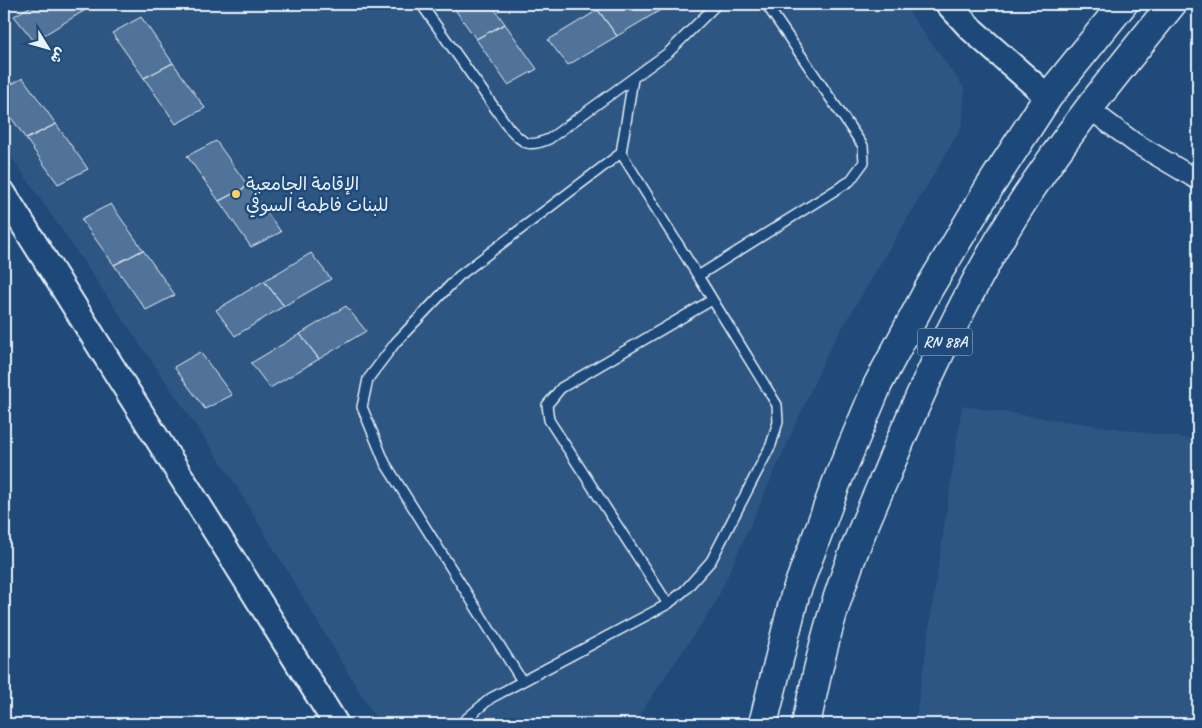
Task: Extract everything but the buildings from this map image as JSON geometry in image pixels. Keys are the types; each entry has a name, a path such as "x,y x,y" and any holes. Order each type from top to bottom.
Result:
{"highway":[{"path":"763,724 795,595 836,484 878,384 928,290 989,188 1048,97 1123,4"},
{"name":"RN 88A","path":"806,724 816,678 842,586 911,414 963,305 1016,213 1088,108 1172,4"}],"street":[{"path":"948,4 971,29 1048,97"},
{"path":"1088,108 1135,143 1198,180"},
{"path":"4,194 336,724"}],"lane":[{"path":"421,4 509,128 525,143 535,145 549,139 670,52 717,4"},
{"path":"698,276 850,181 864,162 863,146 766,4"},
{"path":"460,724 491,698 668,604 685,590 711,561 771,445 778,422 777,405 621,153 633,79"},
{"path":"522,682 385,463 362,406 368,378 396,342 459,276 621,153"},
{"path":"668,604 549,420 547,405 561,388 712,300"}],"shaded area":[{"path":"4,4 903,4 965,89 962,127 829,350 715,604 633,724 379,724 227,471 4,146"},
{"path":"962,406 1198,440 1198,724 915,724"}],"place":[{"name":"الإقامة الجامعية للبنات فاطمة السوفي","path":"236,194"}]}
